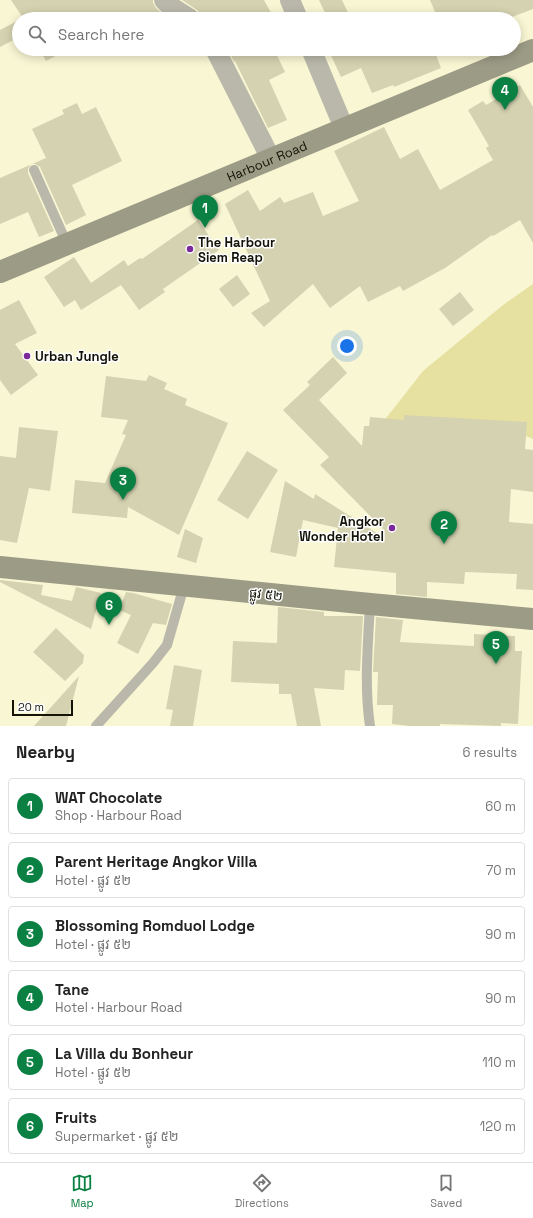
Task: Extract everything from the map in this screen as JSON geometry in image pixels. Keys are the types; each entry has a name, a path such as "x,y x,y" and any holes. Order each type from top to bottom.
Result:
{"street":[{"path":"164,0 179,12"},
{"path":"290,0 295,12"},
{"name":"Harbour Road","path":"0,272 344,128 532,53"},
{"path":"219,56 271,159"},
{"path":"314,56 344,128"},
{"name":"ផ្លូវ ៥២","path":"0,567 533,619"}],"lane":[{"path":"34,170 67,244"},
{"path":"96,726 167,646 184,586"},
{"path":"370,604 366,666 370,726"}],"shaded area":[{"path":"533,284 533,439 514,431 376,431 423,371 503,305"}],"building":[{"path":"11,0 153,0 156,8 161,12 19,12"},
{"path":"182,0 264,0 271,12 199,12"},
{"path":"319,0 342,0 348,12 325,12"},
{"path":"430,0 533,0 533,9 521,14 521,12 435,12"},
{"path":"12,24 12,41 0,47 0,30"},
{"path":"43,56 56,56 46,61"},
{"path":"231,56 277,56 285,72 269,80 287,120 268,128 235,61 234,62"},
{"path":"331,56 436,56 441,68 394,87 393,85 372,93 361,68 341,77"},
{"path":"520,85 533,107 533,243 520,220 493,236 492,235 445,268 403,291 400,286 368,302 360,286 330,308 313,284 264,327 251,313 270,301 225,204 248,190 260,211 280,197 284,203 313,192 323,216 359,201 334,151 384,127 400,159 418,149 440,190 493,160 486,148 489,146 468,110 483,101 486,105"},
{"path":"77,103 82,114 96,107 122,161 72,185 86,215 66,225 40,167 32,164 46,158 32,129 64,114 62,110"},
{"path":"31,165 28,169 28,173 54,231 39,237 28,212 0,224 0,178"},
{"path":"198,220 219,250 163,289 165,292 139,310 121,285 81,310 75,300 64,307 44,277 74,257 91,283 124,260 128,266 140,258 142,259"},
{"path":"237,275 250,294 233,307 219,289"},
{"path":"460,292 474,310 453,326 439,309"},
{"path":"19,300 37,333 15,344 38,375 11,395 0,380 0,310"},
{"path":"333,357 347,373 319,400 362,446 364,426 369,426 370,417 404,420 404,415 527,422 525,449 533,450 533,492 511,489 509,522 533,524 533,590 516,589 517,574 465,572 464,584 427,582 427,597 396,594 396,573 334,567 338,528 303,520 296,557 270,552 285,481 314,499 315,494 380,535 384,530 320,465 329,457 283,410 310,385 307,382"},
{"path":"149,375 167,383 164,389 187,399 185,405 228,423 179,535 128,507 127,518 72,513 75,480 105,483 126,435 122,434 128,420 101,417 106,376 146,381"},
{"path":"19,427 58,431 50,491 29,488 17,543 0,540 0,456 16,458"},
{"path":"247,451 278,470 248,519 217,500"},
{"path":"185,529 203,538 196,563 177,557"},
{"path":"0,580 43,585 41,595 72,601 76,587 101,593 91,629 0,582"},
{"path":"126,592 172,604 166,625 153,623 138,654 117,643 131,615 119,610"},
{"path":"278,607 324,612 324,616 363,616 360,671 345,670 344,690 314,688 321,726 297,726 291,694 279,694 279,684 231,682 233,641 277,643"},
{"path":"376,617 403,620 400,642 474,646 474,634 515,636 515,651 522,651 518,724 501,723 501,726 440,724 440,726 410,726 392,724 393,705 377,705 378,672 373,672"},
{"path":"56,628 84,655 83,663 65,681 33,652"},
{"path":"174,665 202,670 193,726 170,726 173,710 166,709"},
{"path":"79,676 66,726 34,726"}],"place":[{"name":"Tane","path":"505,110"},
{"name":"WAT Chocolate","path":"205,228"},
{"name":"The Harbour Siem Reap","path":"190,249"},
{"name":"Urban Jungle","path":"27,356"},
{"name":"Blossoming Romduol Lodge","path":"123,500"},
{"name":"Angkor Wonder Hotel","path":"392,528"},
{"name":"Parent Heritage Angkor Villa","path":"444,544"},
{"name":"Fruits","path":"109,625"},
{"name":"La Villa du Bonheur","path":"496,664"}]}
